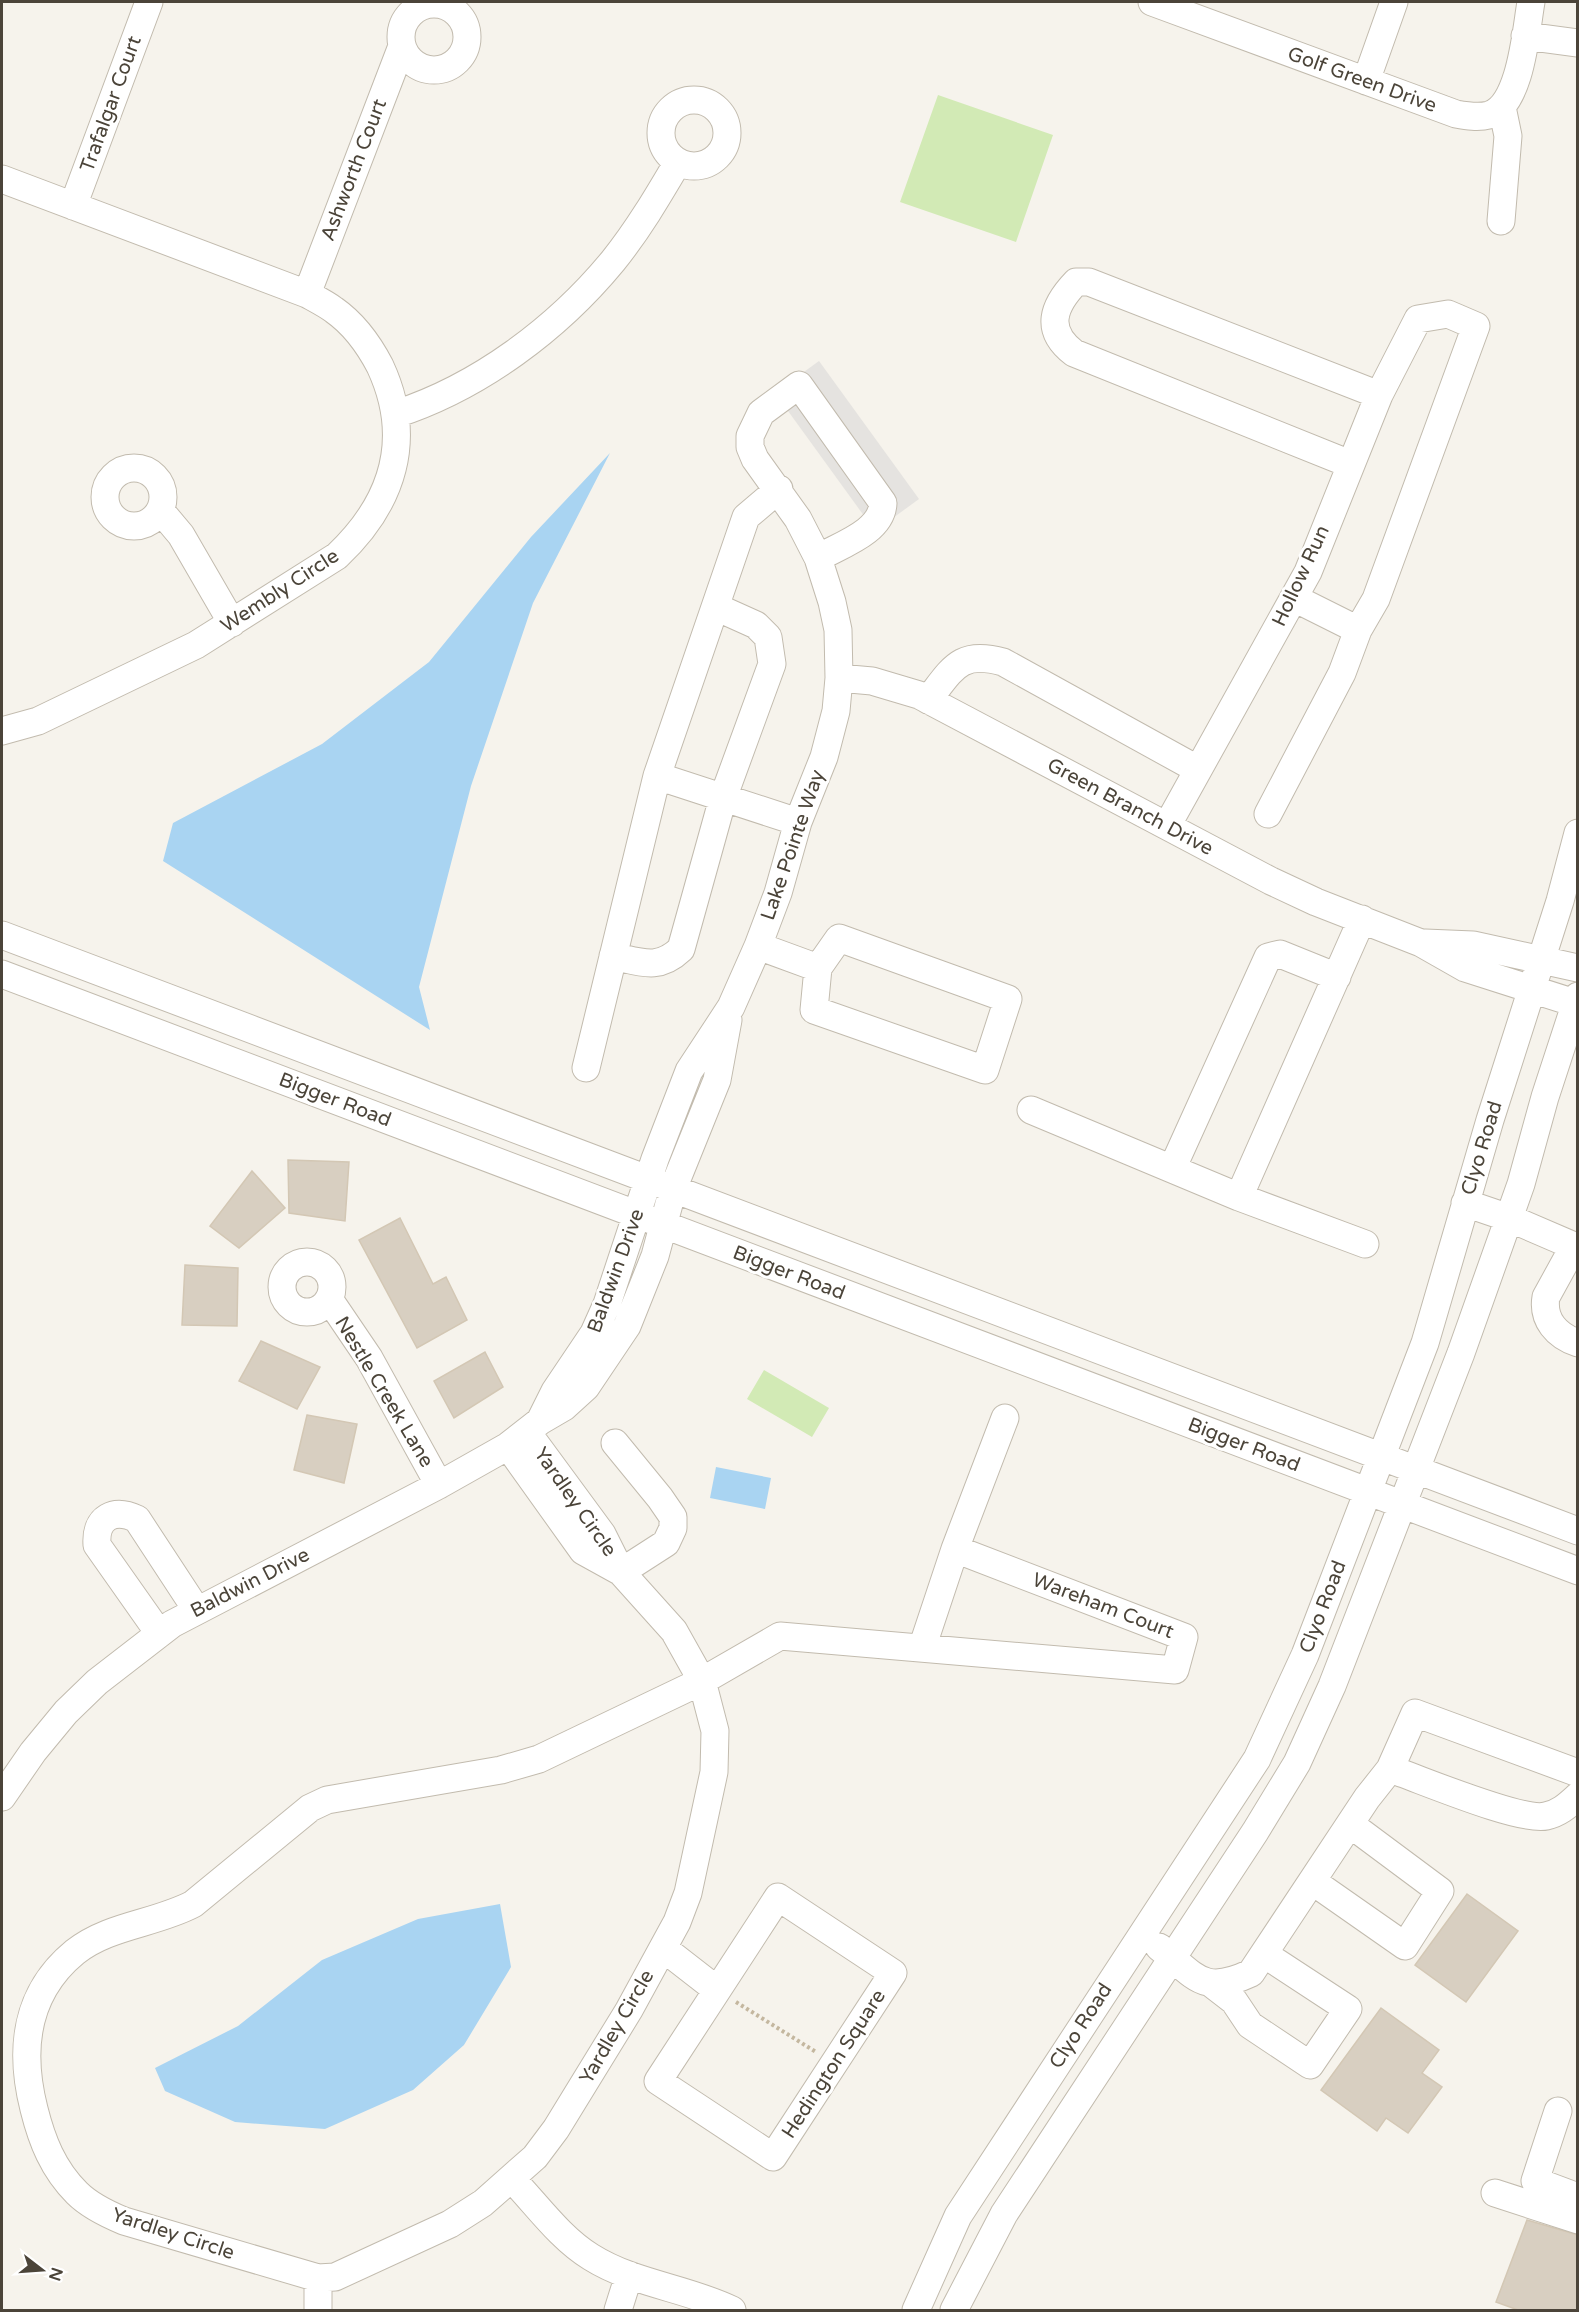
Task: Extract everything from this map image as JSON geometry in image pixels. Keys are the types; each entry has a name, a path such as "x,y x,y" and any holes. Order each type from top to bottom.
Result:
{"street":[{"name":"Trafalgar Court","path":"73,206 149,2"},
{"name":"Golf Green Drive","path":"1152,2 1184,6 1366,81 1456,114 1475,117 1490,114 1502,107"},
{"path":"1366,81 1394,2"},
{"path":"1501,221 1508,136 1502,107 1509,98 1519,67 1531,2"},
{"path":"1526,36 1578,43"},
{"name":"Ashworth Court","path":"307,294 402,46"},
{"path":"396,414 429,403 461,386 497,364 549,324 612,261 640,224 678,162"},
{"name":"Wembly Circle","path":"2,179 307,294 335,310 359,332 373,352 387,382 396,414 397,446 393,470 385,494 357,537 337,556 196,645 38,721 2,731"},
{"path":"1350,464 1074,353 1060,342 1056,332 1054,318 1058,304 1076,282 1089,282 1379,395"},
{"name":"Hollow Run","path":"1167,826 1308,572 1379,395 1418,319 1448,314 1476,326 1377,599 1358,630"},
{"name":"Lake Pointe Way","path":"663,1225 661,1185 689,1071 731,1007 758,946 778,893 798,822 824,758 836,711 839,678 838,630 818,558 779,489 755,459 750,447 754,423 771,406 799,385 883,503 883,513 874,526 818,558"},
{"path":"586,1068 657,776 746,517 779,489"},
{"path":"160,510 181,535 231,623"},
{"path":"1268,814 1342,673 1358,630 1294,598"},
{"path":"613,956 658,964 670,959 681,949 723,798 772,664 768,637 756,625 716,607"},
{"path":"928,700 957,663 970,658 987,657 1003,662 1197,769"},
{"name":"Green Branch Drive","path":"839,678 894,685 928,700 1271,881 1421,943 1465,968 1533,991 1577,1001"},
{"path":"657,776 798,822"},
{"name":"Clyo Road","path":"916,2310 958,2216 1257,1759 1305,1655 1425,1343 1465,1203 1533,991 1578,833"},
{"path":"1239,1197 1362,919"},
{"name":"Bigger Road","path":"2,935 1578,1531"},
{"path":"839,938 1008,999 985,1070 814,1010 818,968 839,938"},
{"name":"Green Branch Drive","path":"1421,943 1473,945 1578,968"},
{"path":"758,946 818,968"},
{"path":"1172,1169 1268,957 1280,954 1336,977"},
{"name":"Bigger Road","path":"2,974 1578,1571"},
{"name":"Clyo Road","path":"954,2310 1004,2214 1255,1832 1297,1763 1332,1686 1461,1353 1509,1218 1577,1001"},
{"path":"1031,1110 1239,1197 1365,1244"},
{"name":"Baldwin Drive","path":"525,1433 578,1361 594,1333 607,1304 637,1215 661,1185"},
{"path":"1465,1203 1576,1242 1546,1297 1545,1306 1552,1325 1564,1338 1578,1343"},
{"name":"Baldwin Drive","path":"4,1787 66,1712 97,1682 159,1634 196,1610 439,1485 564,1407 586,1387 627,1326 655,1256 663,1225"},
{"name":"Nestle Creek Lane","path":"329,1299 369,1358 439,1485"},
{"path":"922,1648 955,1549 1005,1418"},
{"name":"Yardley Circle","path":"525,1433 602,1534 621,1572 674,1631 702,1681 715,1731 714,1772 688,1893 663,1948 556,2129 512,2179 483,2203 425,2237 335,2277 318,2278 124,2221 101,2211 78,2195 59,2173 45,2147 26,2080 25,2055 28,2029 38,1999 75,1952 94,1940 121,1928 176,1913 193,1904 310,1808 327,1800 501,1770 539,1759 702,1681"},
{"path":"615,1443 660,1498 673,1517 674,1528 666,1544 655,1553 621,1572"},
{"path":"159,1634 97,1545 96,1535 108,1517 125,1514 137,1519 196,1610"},
{"name":"Wareham Court","path":"702,1681 780,1636 1175,1670 1184,1637 955,1549"},
{"path":"1212,1984 1227,1984 1251,1973 1350,1824 1390,1769 1415,1713 1578,1773"},
{"path":"1390,1769 1515,1812 1544,1817 1563,1810 1578,1796"},
{"path":"1312,1881 1405,1946 1440,1891 1350,1824"},
{"name":"Hedington Square","path":"778,1898 893,1973 773,2157 658,2081 717,1990 778,1898"},
{"path":"1141,1934 1189,1973 1212,1984 1234,2001 1250,2025 1310,2065 1348,2008 1264,1954"},
{"path":"663,1948 717,1990"},
{"path":"1558,2111 1535,2181 1578,2197"},
{"path":"512,2179 573,2243 591,2257 629,2275 728,2309 754,2310"},
{"path":"1495,2193 1578,2220"},
{"path":"618,2310 629,2275"},
{"path":"318,2278 318,2310"}],"path":[{"path":"717,1990 834,2063"}],"green space":[{"path":"938,95 1053,135 1016,242 900,202"},
{"path":"764,1370 829,1408 812,1437 747,1399"}],"shaded area":[{"path":"819,361 919,499 875,531 775,393"}],"water":[{"path":"610,453 533,603 471,786 419,987 430,1030 163,861 173,823 322,744 429,662 531,537"},
{"path":"716,1467 771,1478 765,1509 710,1498"},
{"path":"500,1904 511,1967 464,2045 413,2090 325,2129 235,2122 165,2091 155,2068 238,2026 322,1960 418,1919"}],"building":[{"path":"288,1160 349,1162 345,1221 289,1213"},
{"path":"252,1171 285,1208 239,1248 210,1226"},
{"path":"400,1218 433,1284 446,1277 467,1320 417,1348 359,1240"},
{"path":"185,1265 238,1268 237,1326 182,1325"},
{"path":"261,1341 320,1367 297,1409 239,1381"},
{"path":"485,1352 503,1387 454,1418 434,1381"},
{"path":"307,1415 357,1424 344,1483 294,1470"},
{"path":"1467,1894 1518,1931 1466,2002 1415,1965"},
{"path":"1381,2008 1439,2050 1422,2073 1442,2087 1408,2133 1386,2118 1377,2131 1321,2090"},
{"path":"1527,2220 1578,2235 1578,2310 1518,2310 1496,2302"}]}
